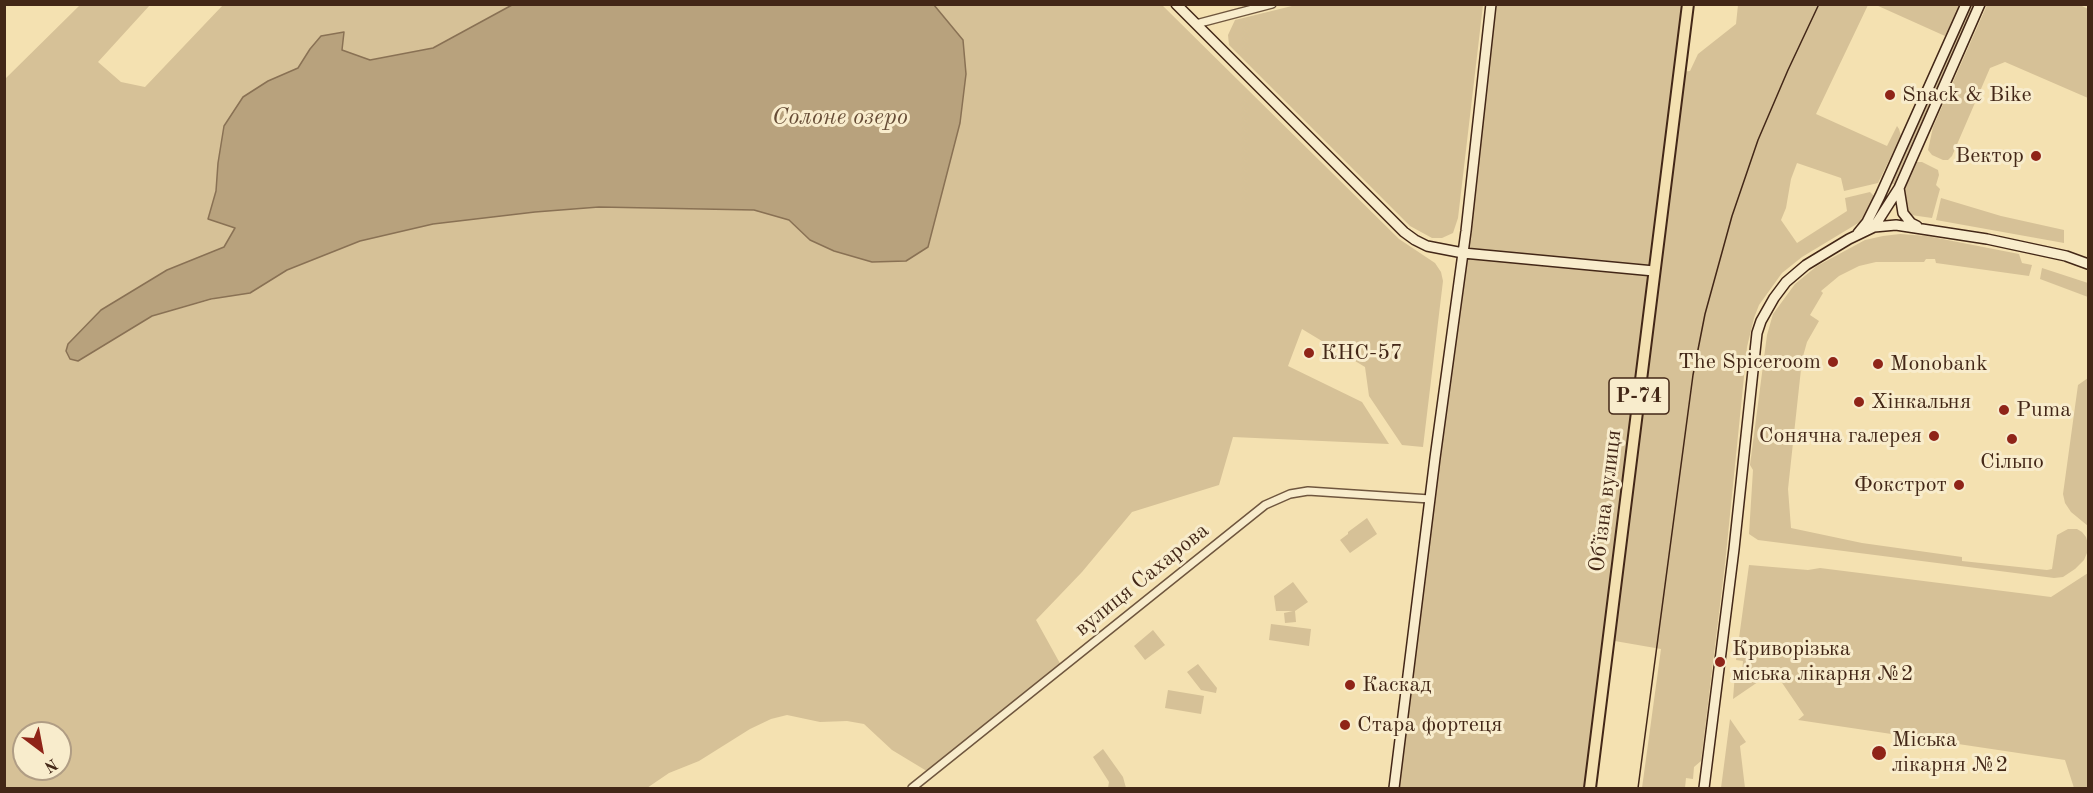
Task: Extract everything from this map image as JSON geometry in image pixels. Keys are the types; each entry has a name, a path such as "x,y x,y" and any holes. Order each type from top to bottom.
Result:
{"main road":[{"name":"Обʼїзна вулиця","path":"1590,789 1688,4"}],"street":[{"path":"1176,4 1404,232 1427,246 1463,253 1654,271"},
{"path":"1196,24 1272,4"},
{"path":"1394,789 1463,253 1491,4"},
{"path":"1856,235 1867,222 1880,196 1966,4"},
{"path":"1874,227 1899,188 1980,4"},
{"path":"1899,188 1902,213 1911,223 1920,228"},
{"path":"1704,789 1734,549 1757,333 1766,310 1786,282 1806,265 1856,235 1874,227 1896,225 1987,239 2066,256 2088,264"},
{"name":"вулиця Сахарова","path":"912,789 1265,505 1290,494 1308,491 1430,499"}],"shaded area":[{"path":"80,5 150,5 98,62 121,82 145,87 223,5 512,5 433,48 369,60 342,50 310,49 298,68 268,81 224,126 216,191 208,219 235,228 224,247 167,270 101,310 68,344 78,361 152,316 218,298 250,293 287,270 360,241 433,224 542,211 599,207 754,210 789,220 810,240 963,40 934,5 1162,5 1399,239 1435,263 1441,272 1443,281 1423,447 1402,445 1369,396 1365,367 1302,329 1288,366 1362,402 1389,444 1233,437 1219,485 1132,512 1082,572 1036,620 1062,667 930,773 892,750 864,724 847,721 820,722 787,715 771,719 750,729 699,761 669,773 647,788 5,788 5,79"},
{"path":"1296,5 1483,5 1458,218 1453,233 1442,238 1432,238 1410,226 1229,45 1228,35 1235,20"},
{"path":"1491,5 1688,5 1680,72 1690,71 1698,54 1736,24 1738,5 1868,5 1816,114 1887,146 1897,126 1901,136 1878,183 1844,191 1841,178 1797,163 1791,179 1786,208 1781,220 1797,243 1847,211 1845,198 1870,192 1874,196 1860,222 1802,257 1782,273 1759,305 1754,318 1747,347 1725,564 1701,761 1694,767 1693,779 1686,778 1685,788 1642,788 1661,649 1609,640 1590,788 1394,788"},
{"path":"1876,5 1960,5 1945,36"},
{"path":"1970,5 1974,5 1894,184 1891,184"},
{"path":"1987,5 2080,5 2088,9 2088,98 2005,62 1990,68 1952,156 1948,160 1943,160 1932,155 1928,150 1933,127"},
{"path":"1915,162 1922,162 1938,170 1936,185 1940,189 1932,218 1911,215 1906,208 1903,190"},
{"path":"1941,198 2001,216 2064,230 2064,243 1936,220"},
{"path":"1900,234 1927,236 2019,254 2022,263 2032,265 2029,276 1936,263 1935,259 1926,259 1924,262 1876,262 1859,266 1839,276 1821,291 1823,293 1810,315 1819,321 1807,342 1802,360 1788,489 1791,528 1862,543 1962,557 1962,561 2047,570 2052,569 2057,535 2068,529 2077,529 2086,537 2087,553 2075,569 2063,577 2054,578 1758,540 1749,534 1753,470 1750,465 1767,335 1773,314 1795,284 1817,266 1865,240"},
{"path":"2042,268 2088,283 2088,297 2040,279"},
{"path":"2088,378 2088,526 2071,512 2065,503 2063,494 2078,385"},
{"path":"1367,518 1377,534 1350,553 1340,540"},
{"path":"1749,565 1808,570 1820,568 2051,597 2088,573 2088,788 2074,788 2065,760 1798,720 1804,715 1774,671 1733,699 1735,673 1742,673 1743,661 1736,660"},
{"path":"1293,582 1308,602 1295,611 1296,622 1285,623 1284,613 1293,611 1276,611 1274,596"},
{"path":"1271,624 1311,629 1309,646 1269,640"},
{"path":"1153,630 1165,645 1145,660 1134,646"},
{"path":"1198,664 1217,688 1216,693 1201,690 1187,672"},
{"path":"1168,690 1204,696 1201,714 1165,708"},
{"path":"1730,719 1746,742 1740,746 1745,788 1721,788"},
{"path":"1103,749 1123,777 1126,788 1108,788 1109,782 1093,757"}],"water":[{"name":"Солоне озеро","path":"512,5 934,5 963,40 966,74 960,123 928,247 906,261 872,262 834,251 810,240 789,220 754,210 599,207 535,212 433,224 360,241 287,270 250,293 211,299 152,316 78,361 70,359 66,351 68,344 101,310 167,270 224,247 235,228 208,219 216,191 224,126 243,97 268,81 298,68 321,36 344,32 342,50 370,60 433,48"}],"tram line":[{"path":"1638,788 1693,375 1705,314 1732,216 1758,140 1819,4"}],"place":[{"name":"Snack & Bike","path":"1890,95"},
{"name":"Вектор","path":"2036,156"},
{"name":"КНС-57","path":"1309,353"},
{"name":"The Spiceroom","path":"1833,362"},
{"name":"Monobank","path":"1878,364"},
{"name":"Хінкальня","path":"1859,402"},
{"name":"Puma","path":"2004,410"},
{"name":"Сонячна галерея","path":"1934,436"},
{"name":"Сільпо","path":"2012,439"},
{"name":"Фокстрот","path":"1959,485"},
{"name":"Криворізька міська лікарня №2","path":"1720,662"},
{"name":"Каскад","path":"1350,685"},
{"name":"Стара фортеця","path":"1345,725"},
{"name":"Міська лікарня №2","path":"1879,753"}]}
